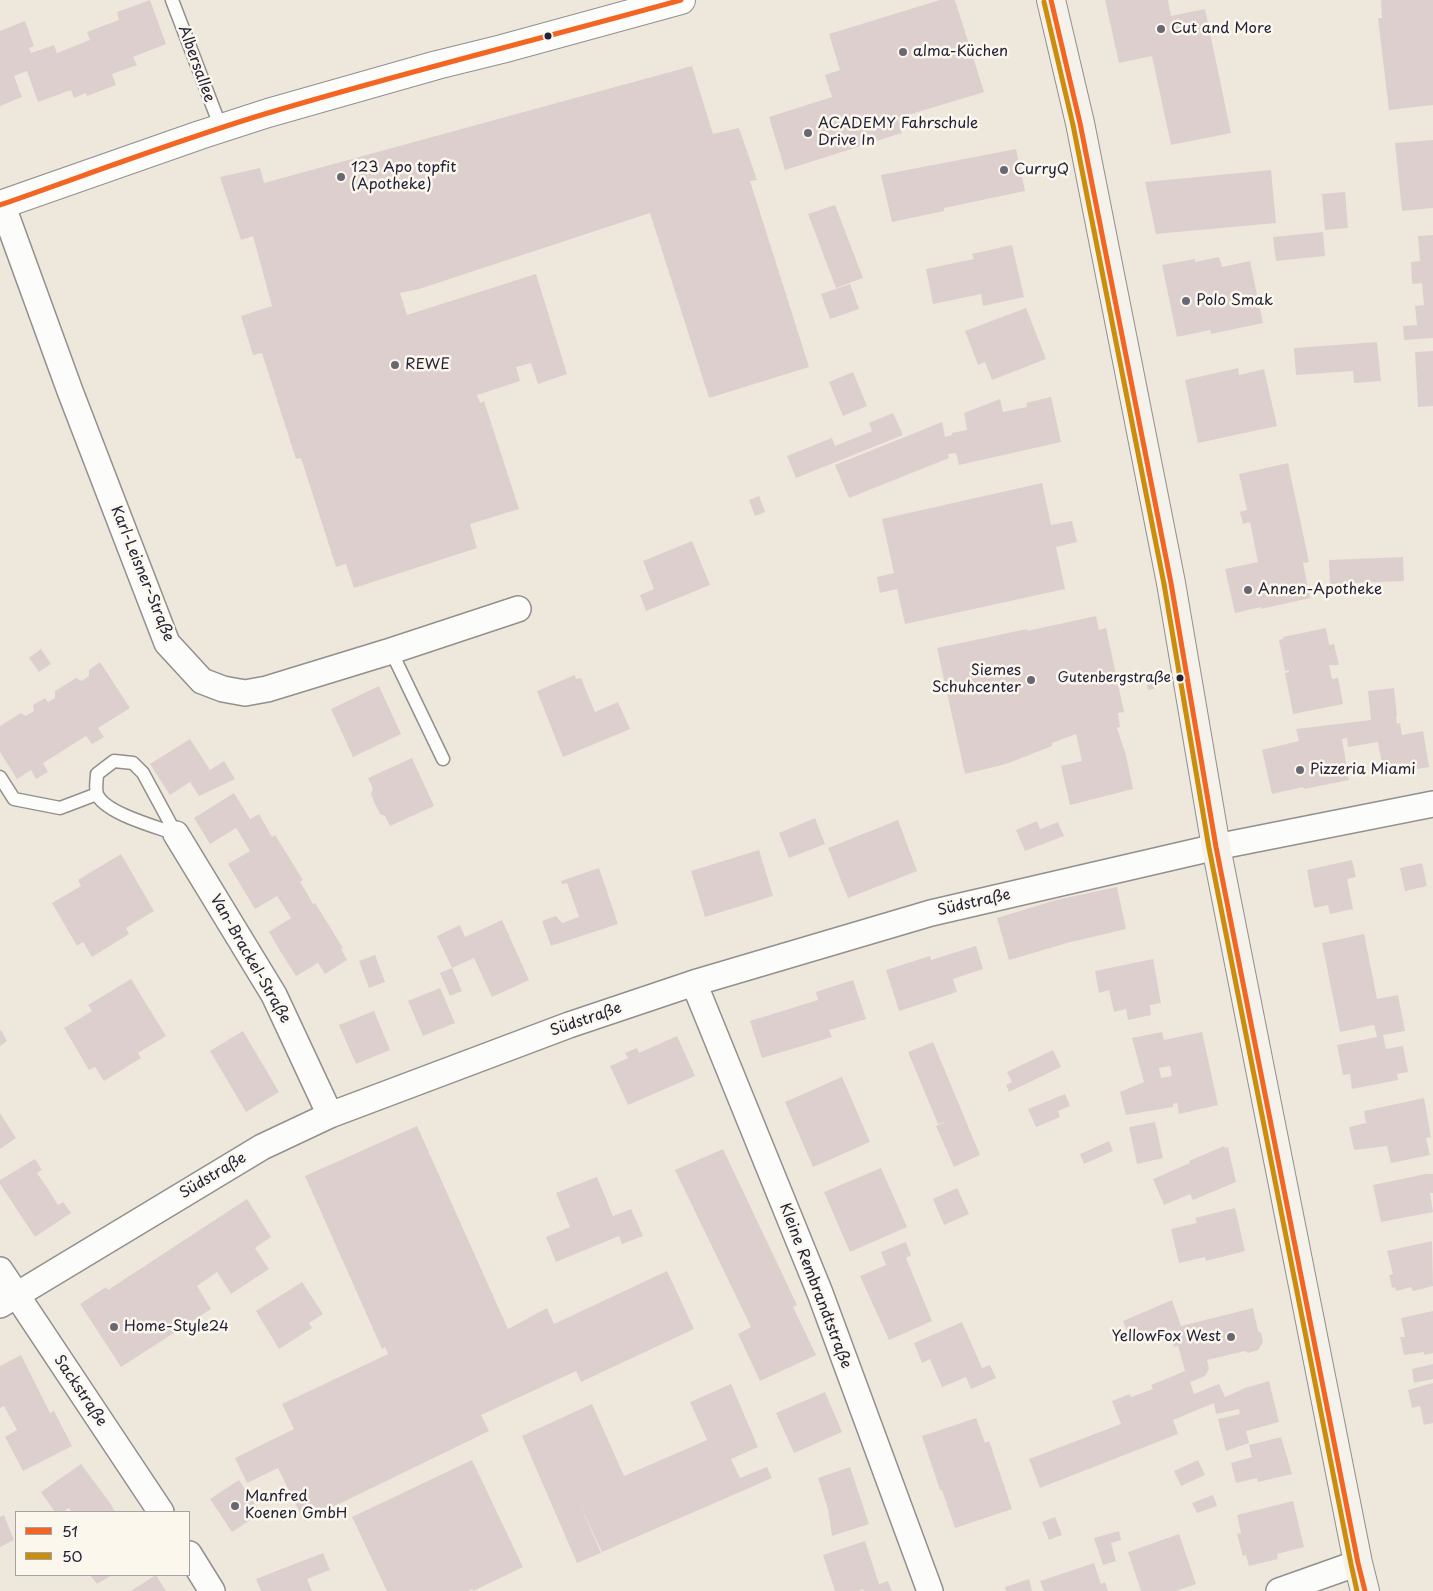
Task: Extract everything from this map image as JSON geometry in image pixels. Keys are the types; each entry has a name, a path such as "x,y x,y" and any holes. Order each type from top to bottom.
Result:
{"main road":[{"path":"1051,0 1080,123 1169,574 1216,847 1365,1591"}],"street":[{"path":"1,204 277,110 681,0"},
{"name":"Karl-Leisner-Straße","path":"1,204 70,392 168,643 202,681 223,689 245,693 267,689 391,651 518,608"},
{"path":"1216,847 1433,804"},
{"name":"Van-Brackel-Straße","path":"176,834 274,995 330,1115"},
{"name":"Südstraße","path":"8,1300 262,1147 330,1115 569,1025 694,983 931,912 1216,847"},
{"name":"Kleine Rembrandtstraße","path":"694,983 820,1293 930,1591"},
{"name":"Sackstraße","path":"0,1270 8,1300 160,1511"},
{"path":"190,1556 212,1591"},
{"path":"1279,1591 1358,1563"}],"lane":[{"name":"Albersallee","path":"172,0 221,128"},
{"path":"391,651 443,759"},
{"name":"Van-Brackel-Straße","path":"97,794 97,774 114,761 133,763 143,773 176,834"},
{"path":"0,777 14,799 60,808 97,794 117,813 176,834"}],"building":[{"path":"150,0 166,44 133,57 137,65 112,74 116,85 87,96 86,93 74,98 71,90 38,102 27,71 14,76 22,97 0,106 0,31 25,21 34,46 29,48 31,53 54,45 57,53 90,40 87,32 119,20 117,12"},
{"name":"alma-Küchen","path":"940,0 955,0 984,92 898,118 902,133 785,170 769,117 832,97 825,75 840,70 829,34"},
{"path":"1105,0 1168,0 1171,16 1205,9 1231,133 1171,145 1152,56 1119,63"},
{"path":"1381,0 1433,0 1433,105 1389,110 1378,18 1382,18"},
{"path":"692,66 713,134 739,128 757,180 750,181 809,367 709,398 650,213 419,289 400,293 407,315 536,274 567,374 538,384 531,363 516,367 520,381 477,395 480,403 484,401 519,509 470,524 477,548 354,588 346,564 336,567 301,458 296,459 262,353 253,355 241,316 272,306 253,236 241,240 220,177 260,168 264,183"},
{"path":"1433,140 1433,208 1402,211 1395,143"},
{"path":"1016,149 1025,191 944,208 944,211 892,222 881,175"},
{"path":"1271,170 1276,223 1156,234 1145,182"},
{"path":"1345,192 1348,228 1325,230 1322,194"},
{"path":"835,205 863,278 836,288 808,214"},
{"path":"1323,232 1325,256 1276,261 1273,237"},
{"path":"1433,235 1433,338 1404,340 1403,326 1417,325 1415,306 1424,305 1422,283 1412,284 1411,262 1420,261 1418,236"},
{"path":"1012,245 1024,297 983,306 981,294 933,304 926,269 974,259 972,254"},
{"path":"1219,257 1222,267 1250,261 1263,323 1211,334 1210,330 1177,337 1162,265 1195,259 1195,262"},
{"path":"850,284 859,309 830,319 821,294"},
{"path":"1026,308 1046,359 992,380 985,362 978,365 965,331"},
{"path":"1377,342 1381,381 1354,383 1353,371 1296,375 1294,348"},
{"path":"1433,351 1433,406 1418,407 1415,352"},
{"path":"1238,368 1239,375 1264,369 1277,426 1198,443 1185,380"},
{"path":"853,372 867,406 843,416 829,382"},
{"path":"1051,397 1061,442 959,465 956,453 948,454 949,458 849,498 835,465 942,422 945,437 952,435 952,433 967,430 964,413 1000,399 1003,412 1027,407 1026,403"},
{"path":"893,413 903,435 796,478 787,456 832,438 835,446 872,431 869,423"},
{"path":"1288,463 1309,562 1303,563 1310,598 1235,613 1225,569 1258,562 1250,522 1243,524 1240,512 1247,510 1239,474"},
{"path":"1042,483 1051,525 1072,521 1077,542 1056,547 1065,589 905,624 897,589 880,593 877,577 894,573 882,519"},
{"path":"759,496 765,512 755,516 749,500"},
{"path":"692,541 710,585 646,611 640,595 654,589 643,561"},
{"path":"1403,557 1404,581 1330,584 1329,560"},
{"name":"Siemes Schuhcenter","path":"1096,616 1099,630 1106,628 1124,712 1118,713 1120,727 1117,728 1126,755 1133,789 1070,805 1061,766 1082,761 1076,734 1052,743 1052,746 1006,764 965,774 937,648"},
{"path":"1326,628 1329,645 1334,644 1339,665 1329,665 1332,679 1338,678 1343,704 1293,714 1285,673 1289,672 1289,670 1285,671 1279,640 1283,639 1283,637"},
{"path":"41,649 51,664 39,672 29,658"},
{"path":"100,662 130,708 98,728 104,737 92,744 86,736 43,763 48,772 36,779 31,770 17,779 0,752 0,726 21,713 26,716 34,711 33,705 45,698 48,702 55,698 55,691 76,678 82,681 89,676 89,670"},
{"path":"575,675 576,679 581,678 595,712 618,702 630,729 563,757 537,691"},
{"path":"1153,678 1154,689 1148,690 1146,680"},
{"path":"379,686 401,734 353,757 331,709"},
{"path":"1394,688 1397,724 1400,723 1402,735 1423,731 1429,767 1384,775 1378,742 1348,747 1347,738 1342,739 1349,780 1272,794 1262,750 1299,741 1296,729 1371,720 1368,691"},
{"path":"190,739 210,770 224,761 235,779 199,796 190,782 170,795 150,764"},
{"path":"412,758 434,806 390,826 385,816 380,814 375,804 371,794 373,789 368,778"},
{"path":"234,793 250,819 259,814 272,837 275,835 303,880 300,882 313,904 315,903 343,948 341,949 347,960 325,974 318,963 296,976 282,954 269,932 291,918 277,896 255,909 228,864 250,851 236,828 210,844 194,818"},
{"path":"815,818 825,844 789,858 779,833"},
{"path":"898,820 917,871 848,898 828,848"},
{"path":"1037,821 1040,829 1058,822 1064,836 1025,851 1016,830"},
{"path":"759,850 773,896 705,917 691,871"},
{"path":"121,854 154,911 126,928 129,934 92,957 83,942 77,946 52,903 81,886 78,880"},
{"path":"1352,860 1356,877 1347,879 1353,909 1330,914 1328,905 1314,908 1307,870"},
{"path":"1422,863 1427,886 1405,891 1400,868"},
{"path":"599,868 618,924 551,946 542,921 556,916 562,923 579,917 567,883 562,884 561,881"},
{"path":"1117,887 1126,929 1067,943 1009,960 997,918 1056,900"},
{"path":"502,920 529,980 492,997 474,958 452,968 437,936 460,925 465,937"},
{"path":"1364,934 1377,999 1398,995 1405,1031 1383,1035 1386,1049 1403,1046 1408,1072 1397,1074 1398,1080 1352,1089 1350,1074 1343,1075 1337,1045 1377,1037 1374,1025 1340,1032 1322,943"},
{"path":"976,946 983,969 953,979 957,992 899,1011 886,970 930,956 931,960"},
{"path":"375,955 385,982 369,988 359,961"},
{"path":"1153,959 1161,1003 1150,1005 1151,1015 1128,1020 1126,1009 1114,1012 1109,990 1099,993 1095,971"},
{"path":"452,968 462,991 450,996 440,973"},
{"path":"131,979 166,1036 138,1053 141,1058 104,1081 95,1067 89,1070 64,1028 92,1011 88,1005"},
{"path":"853,980 866,1019 829,1030 832,1037 762,1058 750,1021 818,1000 816,992"},
{"path":"440,988 455,1023 423,1036 408,1001"},
{"path":"374,1011 390,1050 356,1064 339,1025"},
{"path":"0,1031 7,1041 0,1046"},
{"path":"243,1031 279,1092 246,1112 210,1051"},
{"path":"1162,1032 1164,1040 1202,1032 1218,1105 1179,1114 1177,1103 1173,1104 1173,1107 1126,1115 1120,1092 1144,1082 1132,1038","holes":["1170,1066 1172,1076 1161,1078 1159,1068"]},
{"path":"677,1036 695,1076 628,1105 610,1066 628,1058 625,1053 637,1048 639,1053"},
{"path":"933,1042 980,1155 954,1167 936,1126 947,1121 938,1124 908,1052"},
{"path":"1053,1050 1061,1067 1009,1092 1006,1085 1012,1082 1007,1072"},
{"path":"842,1077 870,1142 813,1167 785,1102"},
{"path":"1065,1094 1070,1106 1058,1111 1060,1117 1036,1127 1028,1109"},
{"path":"1424,1098 1431,1137 1426,1138 1430,1155 1391,1163 1387,1146 1354,1150 1349,1127 1366,1123 1364,1111"},
{"path":"0,1113 16,1138 0,1149"},
{"path":"1155,1122 1163,1158 1137,1164 1129,1127"},
{"path":"417,1126 508,1329 547,1308 554,1324 667,1271 694,1329 581,1382 576,1371 481,1415 489,1431 304,1521 278,1468 247,1483 235,1458 294,1429 282,1404 388,1354 385,1347 382,1349 305,1176"},
{"path":"1109,1141 1113,1151 1084,1164 1080,1154"},
{"path":"1224,1146 1225,1148 1228,1147 1236,1182 1193,1200 1190,1194 1164,1205 1153,1179"},
{"path":"723,1149 797,1305 793,1307 816,1355 760,1381 738,1334 751,1327 675,1170"},
{"path":"35,1159 42,1170 37,1173 58,1205 63,1202 71,1213 35,1237 0,1184 0,1180"},
{"path":"881,1168 907,1227 850,1252 824,1192"},
{"path":"1433,1174 1433,1193 1430,1193 1433,1212 1381,1222 1373,1185"},
{"path":"597,1177 613,1216 631,1209 643,1236 622,1244 619,1236 556,1262 546,1237 570,1227 556,1193"},
{"path":"957,1188 969,1214 944,1225 933,1199"},
{"path":"247,1199 271,1237 255,1248 269,1269 231,1294 217,1272 197,1286 211,1309 121,1367 80,1304 106,1287 108,1290"},
{"path":"1235,1208 1245,1251 1206,1261 1205,1257 1179,1263 1171,1229 1197,1223 1195,1218"},
{"path":"1432,1241 1433,1286 1413,1291 1411,1287 1396,1291 1395,1287 1392,1288 1389,1275 1393,1274 1387,1251"},
{"path":"906,1242 911,1255 906,1258 932,1321 889,1340 860,1276 886,1265 881,1252"},
{"path":"302,1282 323,1314 309,1323 312,1328 279,1349 256,1311"},
{"path":"1172,1300 1181,1326 1253,1308 1258,1331 1261,1333 1263,1342 1258,1350 1248,1353 1245,1351 1207,1360 1209,1369 1205,1376 1190,1382 1194,1394 1219,1384 1225,1397 1245,1388 1269,1381 1279,1422 1246,1431 1249,1443 1226,1451 1218,1419 1240,1414 1239,1409 1216,1414 1214,1403 1173,1420 1178,1434 1040,1488 1029,1459 1121,1424 1112,1401 1130,1394 1131,1397 1153,1389 1151,1385 1185,1371 1178,1346 1174,1347 1170,1332 1132,1344 1123,1321"},
{"path":"1433,1311 1433,1353 1424,1355 1424,1352 1404,1355 1400,1337 1405,1337 1401,1318"},
{"path":"962,1322 982,1368 990,1365 996,1378 971,1389 966,1377 942,1387 930,1359 922,1363 914,1343"},
{"path":"21,1355 50,1413 54,1411 72,1446 23,1471 5,1437 17,1430 4,1406 0,1408 0,1366"},
{"path":"1433,1364 1433,1379 1414,1383 1412,1369"},
{"path":"1433,1383 1433,1423 1424,1425 1420,1406 1412,1408 1408,1390"},
{"path":"731,1384 758,1447 731,1459 740,1478 767,1467 772,1478 602,1552 579,1503 601,1553 577,1563 522,1436 592,1404 624,1476 707,1440 690,1402"},
{"path":"825,1392 842,1432 794,1453 776,1413"},
{"path":"976,1418 985,1443 989,1441 1012,1509 955,1528 922,1436"},
{"path":"1281,1437 1292,1474 1258,1482 1257,1478 1236,1483 1231,1463 1252,1457 1249,1445"},
{"path":"472,1460 523,1567 473,1591 472,1589 468,1591 387,1591 352,1517"},
{"path":"1198,1460 1205,1475 1181,1486 1174,1471"},
{"path":"81,1464 114,1511 71,1511 69,1508 64,1511 54,1511 41,1492"},
{"path":"850,1467 869,1524 832,1536 828,1509 818,1478"},
{"name":"Manfred Koenen GmbH","path":"239,1480 261,1513 232,1532 210,1499"},
{"path":"1213,1495 1217,1506 1197,1513 1192,1503"},
{"path":"1293,1501 1304,1547 1277,1554 1278,1559 1249,1566 1246,1555 1243,1556 1237,1534 1241,1533 1237,1515"},
{"path":"4,1515 14,1540 0,1547 0,1517"},
{"path":"1055,1517 1062,1535 1049,1540 1042,1522"},
{"path":"1119,1531 1121,1540 1111,1543 1116,1561 1103,1565 1094,1538"},
{"path":"1179,1534 1196,1584 1176,1591 1141,1591 1128,1552"},
{"path":"865,1541 879,1584 888,1581 892,1591 864,1591 863,1589 859,1591 835,1591 823,1555"},
{"path":"323,1553 330,1570 307,1579 312,1591 261,1591 256,1579"},
{"path":"1094,1563 1101,1584 1105,1582 1108,1591 1044,1591 1040,1581"},
{"path":"91,1576 110,1576 97,1584"},
{"path":"157,1576 166,1591 131,1591"},
{"path":"1029,1579 1032,1591 1006,1591 1005,1587"}],"transit line":[{"name":"51","path":"0,205 234,123 371,83 681,0"},
{"name":"51","path":"1051,0 1080,123 1171,583 1216,847 1365,1591"},
{"name":"50","path":"1044,2 1073,125 1164,584 1209,848 1357,1591"}],"place":[{"name":"Cut and More","path":"1161,29"},
{"name":"alma-Küchen","path":"903,52"},
{"name":"ACADEMY Fahrschule Drive In","path":"808,133"},
{"name":"CurryQ","path":"1004,170"},
{"name":"123 Apo topfit (Apotheke)","path":"341,177"},
{"name":"Polo Smak","path":"1186,301"},
{"name":"REWE","path":"395,365"},
{"name":"Annen-Apotheke","path":"1248,590"},
{"name":"Gutenbergstraße","path":"1180,678"},
{"name":"Siemes Schuhcenter","path":"1031,680"},
{"name":"Pizzeria Miami","path":"1300,770"},
{"name":"Home-Style24","path":"114,1327"},
{"name":"YellowFox West","path":"1231,1337"},
{"name":"Manfred Koenen GmbH","path":"235,1506"}]}
